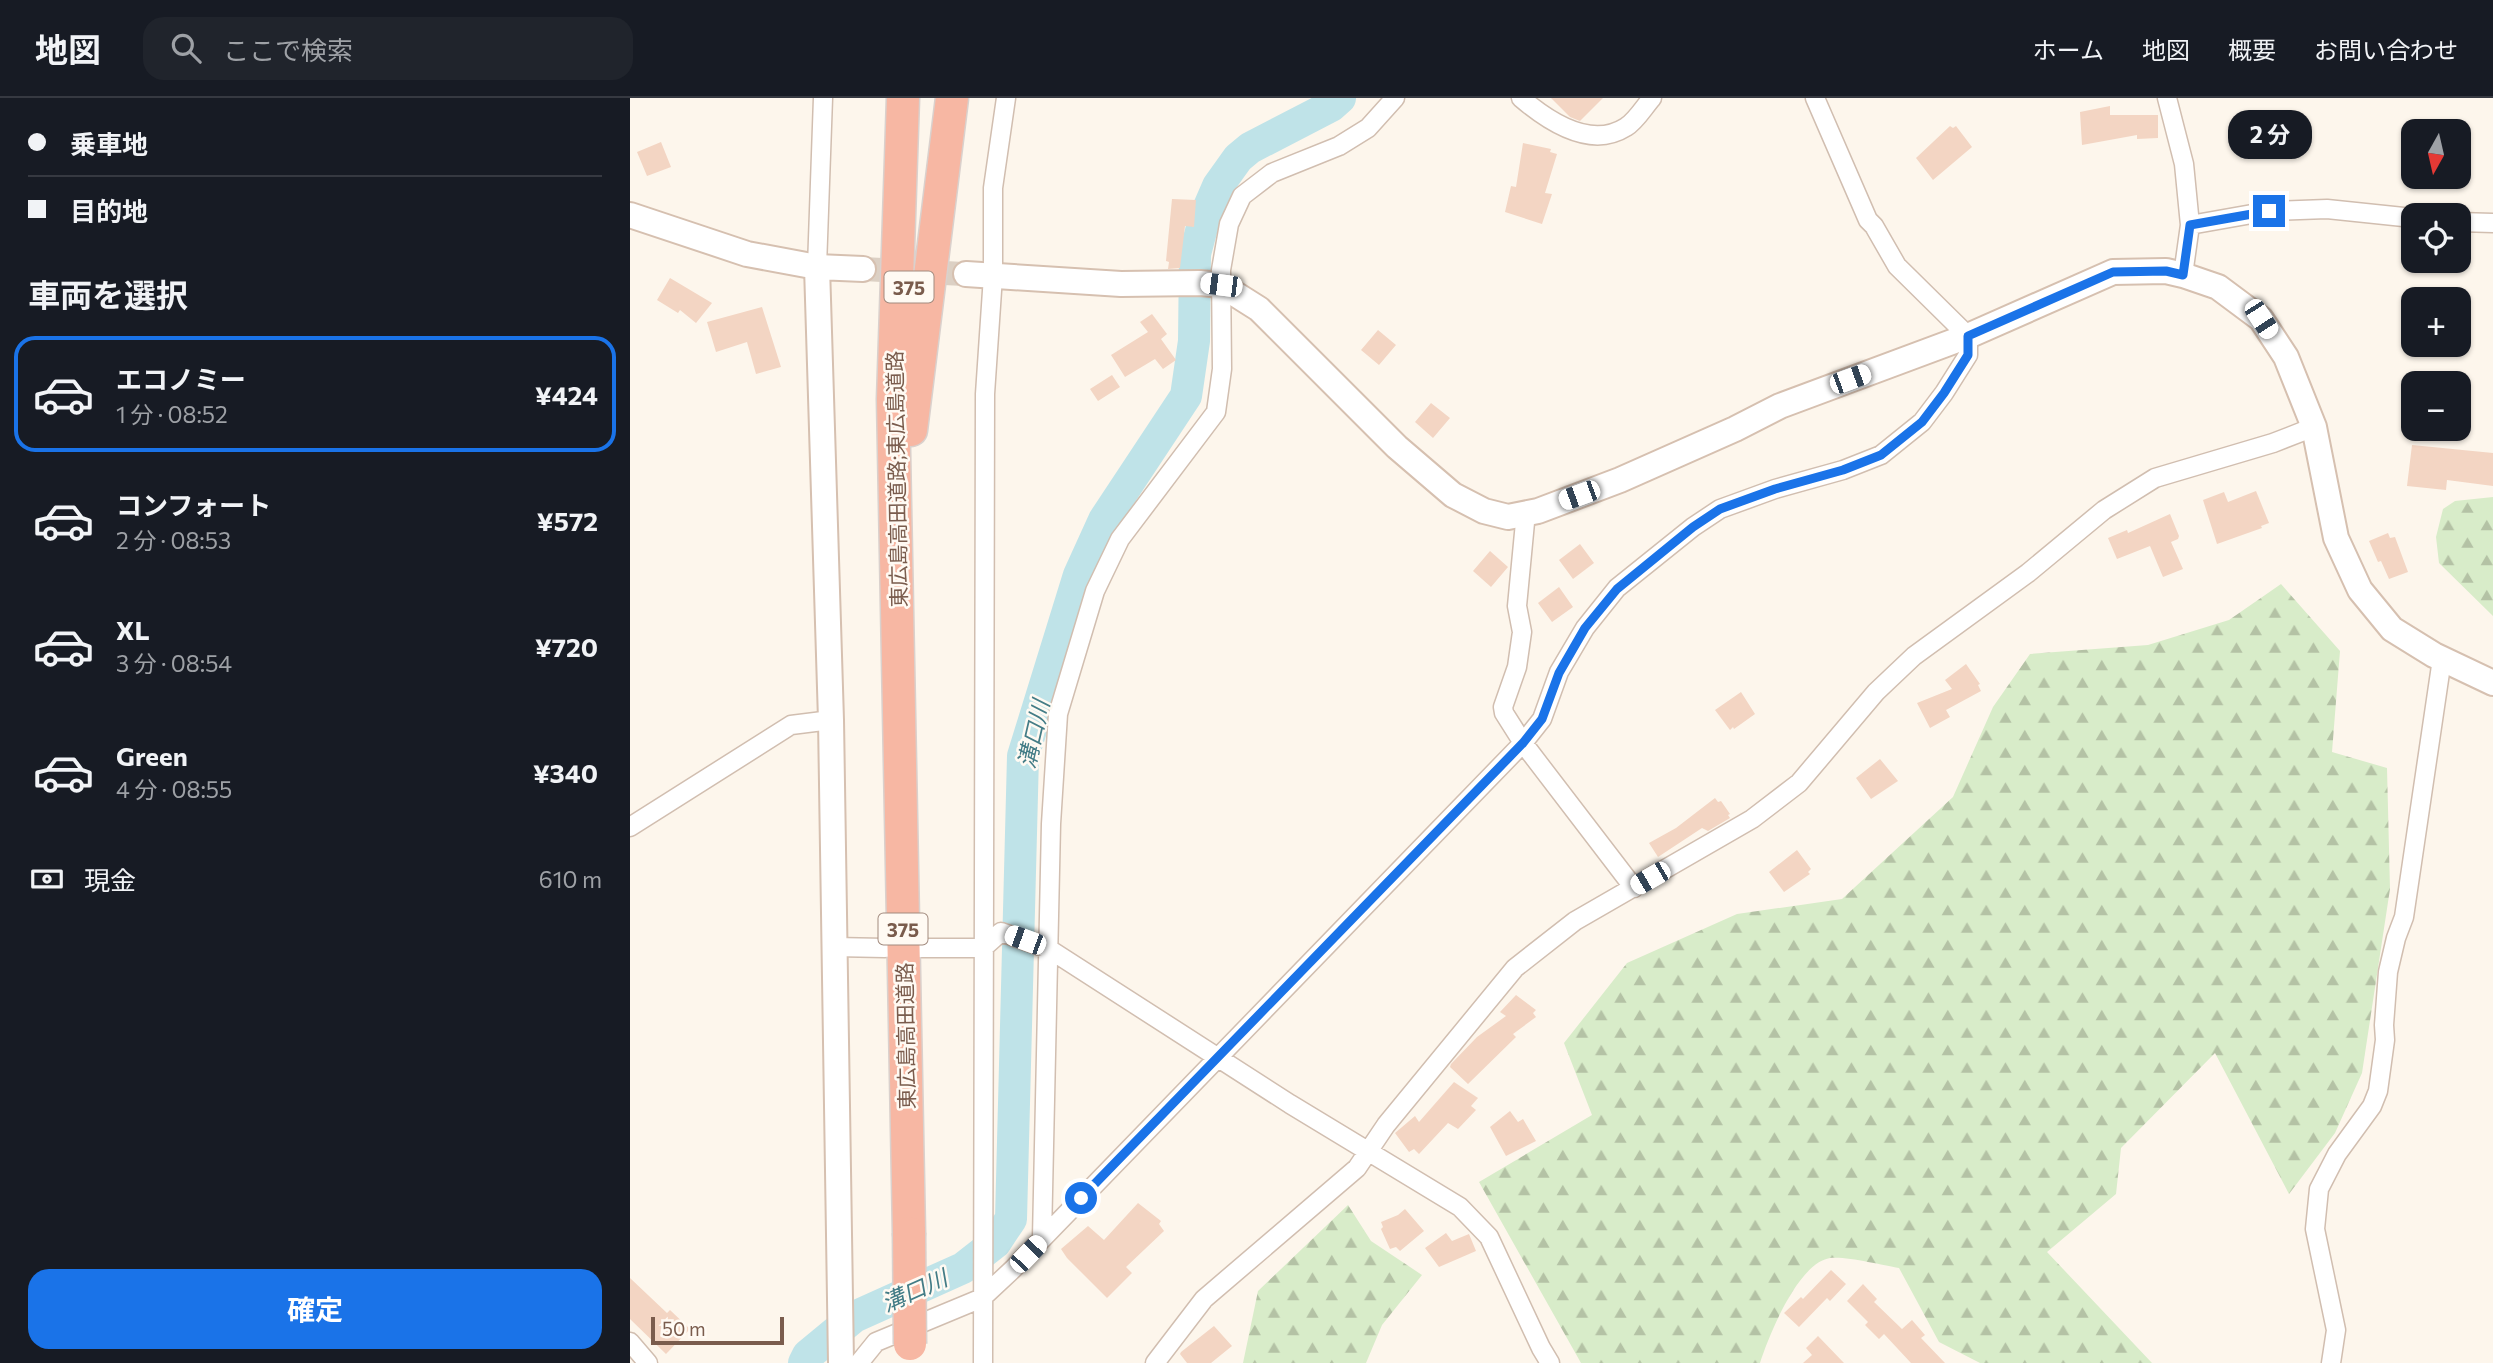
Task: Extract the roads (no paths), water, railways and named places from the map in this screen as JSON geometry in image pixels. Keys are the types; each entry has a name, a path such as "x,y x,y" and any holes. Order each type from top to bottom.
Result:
{"highway":[{"path":"884,98 893,399"},
{"name":"東広島高田道路;東広島道路","path":"898,626 893,399 903,98"},
{"name":"東広島高田道路;東広島道路","path":"898,626 918,98"},
{"path":"905,475 952,98"},
{"name":"東広島高田道路","path":"898,626 910,1354"}],"street":[{"path":"822,98 817,267 831,720 841,1363"},
{"path":"982,1363 985,394 993,276 993,188 1006,98"},
{"path":"1042,1238 1051,824 1058,714 1095,591 1120,539 1216,412 1222,369 1221,270 1229,224 1242,196 1272,173 1339,146 1368,128 1395,98"},
{"path":"1521,98 1544,117 1572,131 1602,136 1626,127 1652,98"},
{"path":"859,1363 876,1342 982,1298 1042,1238 1523,743 1542,719 1559,673 1585,628 1617,589 1693,527 1720,509 1775,489 1843,470 1881,455 1922,422 1944,393 1968,355 1968,336 1897,266 1868,220 1815,98"},
{"path":"2167,98 2184,164 2190,225 2183,275"},
{"path":"2190,225 2269,211 2328,209 2401,217"},
{"path":"630,215 747,254 817,267 863,269"},
{"path":"2471,222 2493,223"},
{"path":"966,274 1121,284 1221,285 1259,309 1397,447 1452,495 1484,511 1508,517 1538,511 1620,480 1780,406 1968,336 2113,272 2166,271 2183,275 2218,287 2261,319 2287,357 2314,427 2336,538 2360,590 2392,629 2442,659 2493,683"},
{"path":"1155,1363 1204,1299 1356,1168 1395,1114 1515,968 1575,921 1752,819 1799,783 1876,692 1914,656 2028,573 2104,510 2155,478 2273,443 2314,427"},
{"path":"1526,512 1517,606 1522,632 1517,667 1503,707 1504,713 1523,743 1634,888"},
{"path":"2331,1363 2336,1330 2315,1228 2319,1189 2337,1154 2372,1106 2378,1091 2385,1040 2388,972 2404,917 2442,659"},
{"path":"630,827 791,725 831,720"},
{"path":"920,948 983,948 1001,932 1049,949 1217,1058 1460,1207 1489,1237 1550,1363"},
{"path":"834,947 885,948"},
{"path":"630,1342 648,1363"}],"waterway":[{"name":"溝口川","path":"804,1363 808,1355 854,1317 963,1268 995,1243 1011,1219 1023,756 1079,575 1104,520 1186,396 1194,341 1195,254 1205,216 1218,186 1238,158 1250,148 1331,106 1340,98"}],"tunnel":[{"path":"863,269 966,274"}]}
